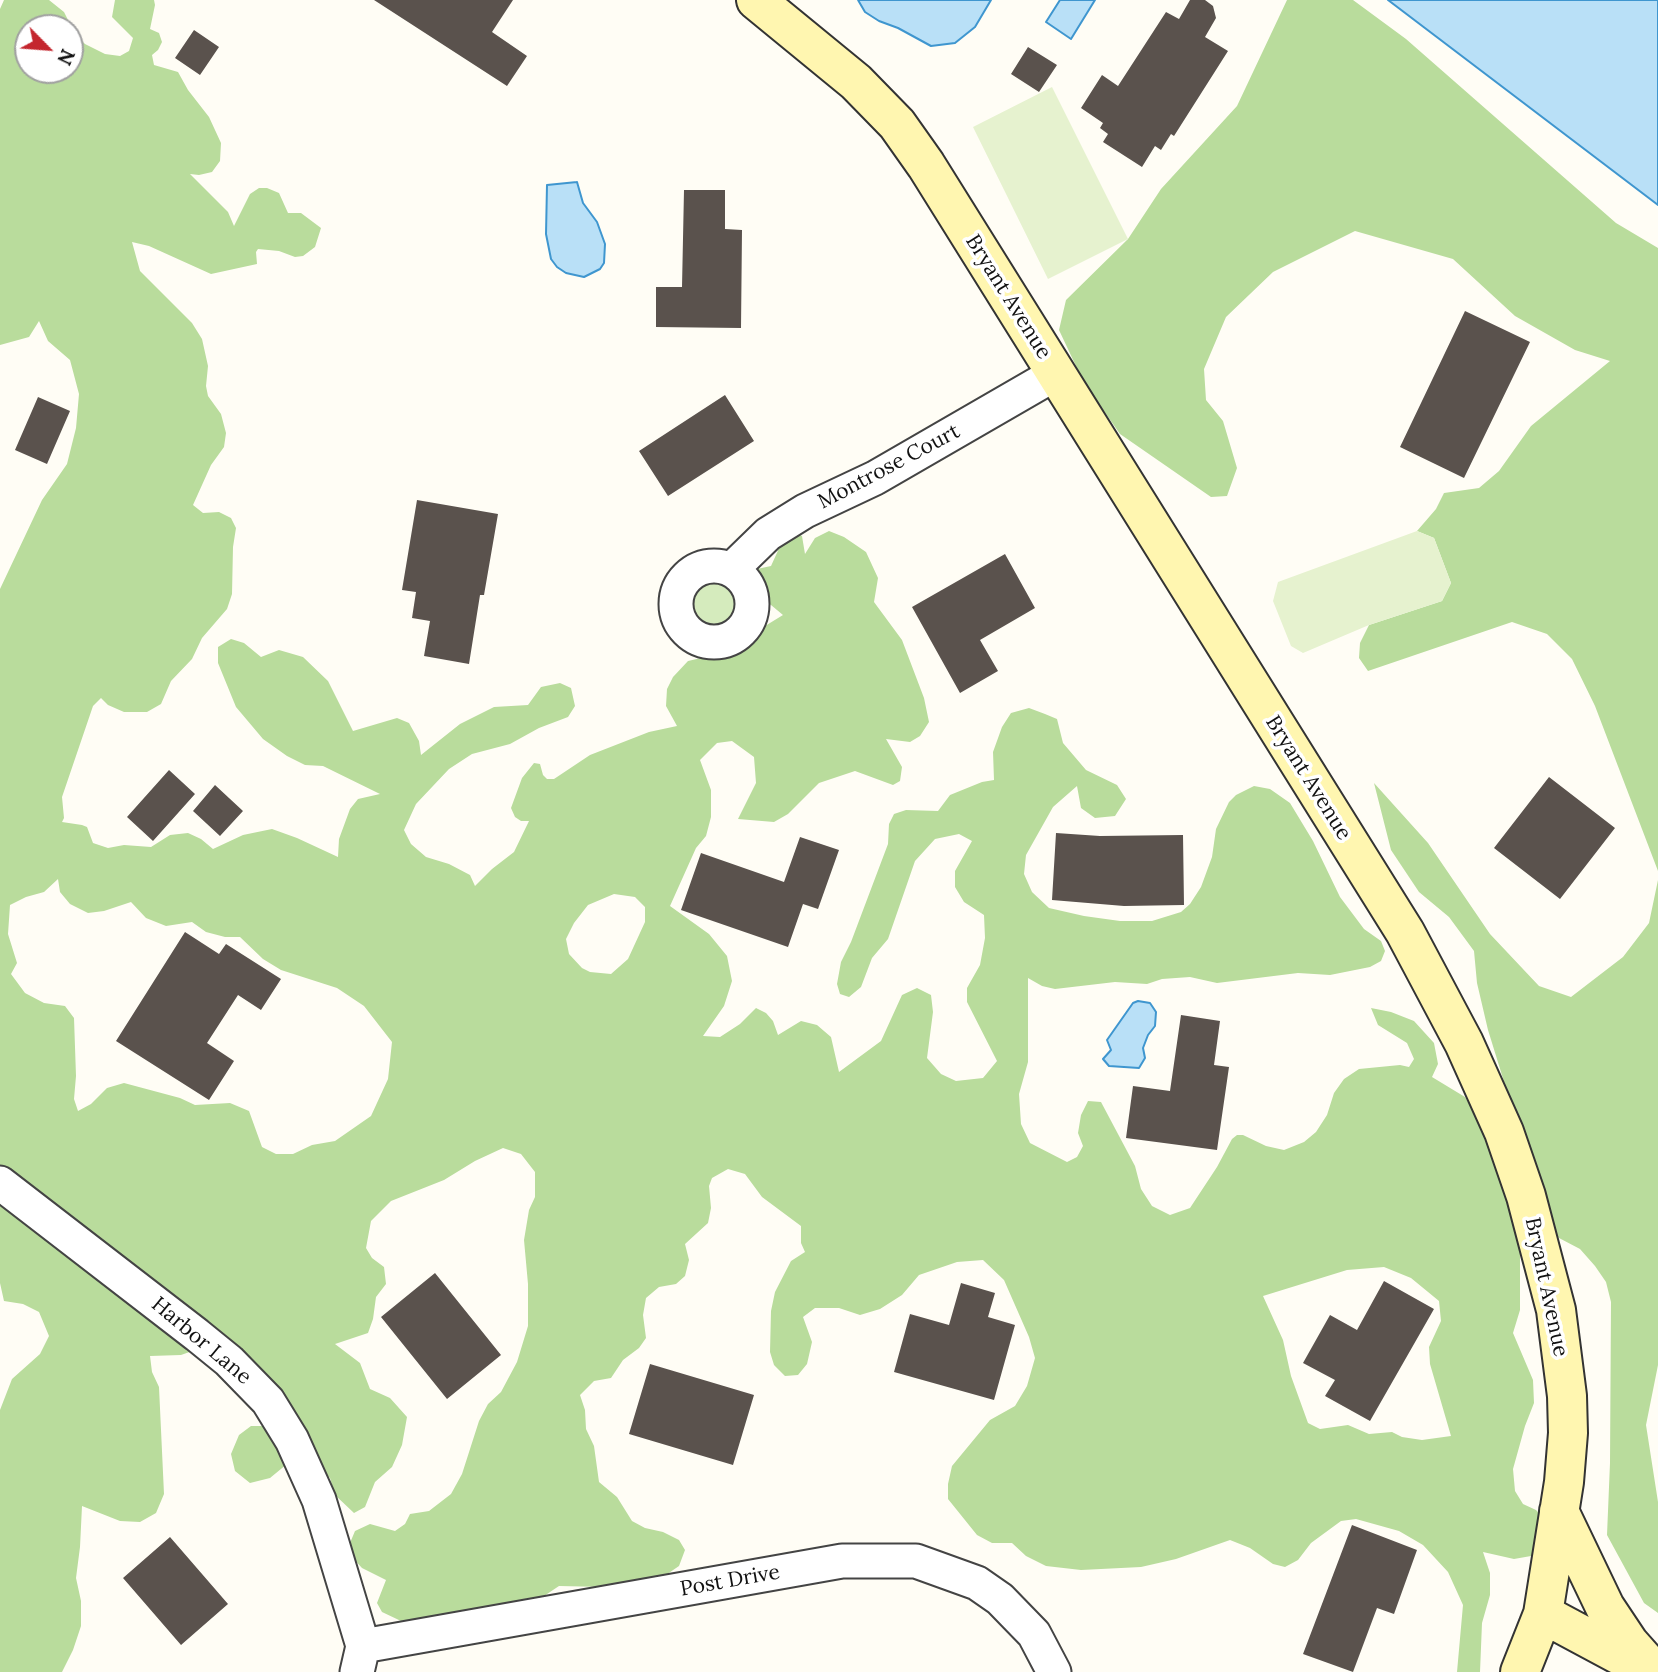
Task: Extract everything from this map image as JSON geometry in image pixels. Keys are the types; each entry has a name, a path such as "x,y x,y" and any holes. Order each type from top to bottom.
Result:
{"main road":[{"name":"Bryant Avenue","path":"756,0 856,82 897,124 926,165 1405,932 1464,1043 1499,1119 1526,1196 1556,1310 1567,1396 1568,1433 1544,1614 1520,1672"},
{"path":"1559,1511 1605,1607 1653,1672"},
{"path":"1544,1614 1653,1672"}],"street":[{"name":"Montrose Court","path":"731,570 768,534 805,511 875,478 1055,374"},
{"name":"Harbor Lane","path":"0,1183 208,1343 252,1382 268,1401 292,1440 319,1500 360,1659"},
{"name":"Post Drive","path":"360,1659 842,1561 916,1561 977,1583 1000,1599 1034,1634 1054,1672"}],"green space":[{"path":"4,0 49,0 65,14 14,14 14,84 84,84 84,43 105,54 120,56 129,51 133,38 112,17 115,0 154,0 150,29 159,33 162,42 152,55 154,65 178,72 209,117 221,143 220,161 212,172 190,174 228,212 234,226 250,194 259,188 267,188 279,193 288,213 301,213 321,228 315,247 303,256 295,257 279,251 258,249 257,264 211,274 149,246 132,242 140,271 192,323 202,339 208,366 208,396 221,414 226,433 224,447 211,465 193,505 203,513 219,512 231,518 236,528 232,594 227,609 202,638 192,659 171,681 161,704 147,712 124,712 108,705 101,698 93,706 62,797 62,822 87,827 93,843 108,848 124,845 151,847 170,835 188,833 213,849 243,835 272,829 338,857 339,839 350,809 358,799 380,794 323,766 305,765 263,739 236,707 218,663 218,647 231,639 244,643 261,657 279,650 303,657 328,681 353,731 397,718 409,723 419,741 421,755 460,724 494,707 528,705 541,687 560,683 571,688 575,706 568,717 539,728 510,744 472,754 449,769 416,804 404,830 411,844 426,857 449,864 470,875 475,886 514,852 529,821 521,821 515,817 511,808 522,778 534,763 540,764 547,779 554,779 590,755 649,732 677,726 666,706 667,689 673,677 688,661 701,658 720,660 737,650 752,634 783,615 765,600 757,569 771,566 781,544 793,532 802,536 805,554 815,538 829,531 844,537 866,552 878,578 874,602 902,640 924,698 929,722 920,736 910,742 886,739 902,767 900,781 893,785 855,771 819,783 788,814 774,822 738,819 756,783 754,757 732,741 717,743 700,760 711,790 711,817 706,836 696,848 670,906 709,934 727,956 732,981 724,1006 703,1036 720,1037 740,1024 756,1008 766,1013 773,1021 778,1035 801,1021 817,1025 831,1037 839,1072 881,1041 902,995 917,988 931,995 933,1012 927,1058 941,1074 956,1081 983,1078 997,1061 967,1002 967,988 980,965 985,938 984,915 964,902 955,887 955,871 972,841 959,834 935,839 915,861 888,939 872,958 861,987 849,997 840,994 837,984 841,962 888,844 889,824 894,814 906,810 938,811 950,795 994,780 993,752 1002,727 1011,713 1029,708 1057,719 1063,743 1086,770 1117,785 1126,799 1115,816 1095,818 1081,808 1077,786 1053,807 1026,855 1024,874 1032,892 1049,908 1120,921 1152,921 1181,912 1201,887 1212,857 1216,829 1229,802 1236,795 1254,786 1270,789 1290,803 1313,841 1340,897 1364,929 1381,941 1385,951 1381,961 1370,967 1330,975 1298,973 1217,983 1190,977 1162,979 1147,984 1115,982 1055,989 1042,986 1028,978 1028,1062 1019,1094 1021,1124 1030,1143 1067,1162 1077,1157 1083,1146 1078,1133 1081,1115 1088,1101 1101,1102 1135,1166 1141,1189 1152,1206 1170,1215 1190,1208 1237,1135 1284,1150 1304,1142 1316,1132 1327,1115 1334,1093 1344,1079 1359,1069 1400,1065 1409,1067 1414,1059 1407,1043 1378,1025 1371,1008 1414,1021 1434,1043 1438,1064 1432,1077 1465,1097 1491,1138 1520,1234 1520,1310 1513,1333 1533,1380 1534,1403 1513,1469 1515,1491 1523,1504 1536,1510 1547,1521 1545,1548 1531,1556 1514,1559 1483,1552 1490,1573 1490,1595 1482,1623 1480,1672 1457,1672 1463,1605 1448,1572 1423,1545 1399,1531 1356,1519 1341,1521 1311,1543 1298,1560 1285,1567 1273,1564 1250,1548 1230,1540 1176,1559 1141,1567 1081,1570 1046,1566 1026,1556 1012,1543 992,1543 977,1535 948,1499 952,1466 990,1420 1015,1406 1027,1386 1035,1358 1029,1337 1004,1280 983,1260 957,1262 919,1275 902,1295 880,1309 860,1315 839,1308 815,1308 803,1317 812,1342 807,1364 798,1375 785,1376 774,1365 770,1352 771,1311 775,1292 791,1261 805,1252 801,1243 801,1226 762,1197 745,1174 728,1169 712,1178 709,1186 711,1208 708,1223 685,1244 689,1260 685,1276 676,1284 659,1287 646,1298 643,1315 646,1338 639,1348 623,1360 611,1378 594,1381 580,1395 585,1410 586,1429 594,1446 599,1482 617,1497 632,1521 679,1540 685,1550 679,1566 657,1581 606,1587 559,1586 532,1604 401,1621 382,1612 377,1603 386,1580 362,1568 350,1555 350,1543 355,1531 370,1524 395,1531 405,1524 410,1514 429,1511 451,1494 462,1474 479,1421 488,1404 501,1392 517,1362 528,1326 524,1240 529,1210 535,1197 535,1172 521,1154 503,1148 444,1180 391,1201 371,1221 366,1248 372,1258 384,1267 386,1284 376,1297 368,1333 335,1344 360,1363 370,1389 390,1398 407,1417 402,1445 392,1467 375,1482 365,1507 354,1513 335,1495 330,1478 312,1464 287,1464 270,1478 250,1483 235,1471 231,1454 239,1435 251,1426 273,1426 201,1348 181,1355 150,1356 152,1372 159,1387 164,1494 156,1513 140,1522 120,1521 82,1506 76,1578 81,1601 81,1626 73,1650 62,1672 0,1672 0,1410 12,1379 40,1354 49,1336 39,1312 23,1304 4,1301 0,1283 0,589 42,500 67,464 76,428 79,394 70,360 48,341 39,321 29,337 0,345 0,9","holes":["58,879 60,892 70,904 88,913 131,902 146,918 166,926 192,922 206,932 225,937 240,937 263,959 281,970 337,988 364,1006 392,1042 388,1079 371,1116 335,1141 312,1145 293,1154 276,1154 262,1147 249,1111 230,1103 195,1105 180,1098 124,1083 107,1088 91,1104 78,1111 74,1099 74,1018 65,1006 44,1003 25,993 11,974 17,963 8,934 10,905 44,892","614,894 635,897 645,907 645,922 628,959 611,974 590,972 582,968 569,954 566,939 588,905","1384,1267 1411,1278 1439,1301 1441,1321 1429,1347 1430,1364 1451,1436 1422,1440 1402,1437 1392,1432 1369,1434 1348,1425 1320,1429 1308,1423 1291,1376 1283,1340 1263,1296 1347,1270"]},
{"path":"1287,0 1353,0 1406,39 1616,223 1658,248 1658,871 1595,706 1572,659 1547,634 1512,622 1368,671 1359,658 1360,643 1369,625 1442,601 1451,583 1434,538 1417,531 1436,509 1444,493 1479,488 1499,471 1531,426 1610,361 1575,350 1515,316 1453,259 1355,231 1273,272 1226,317 1204,369 1206,400 1223,421 1237,468 1227,496 1211,497 1120,434 1083,381 1059,330 1066,300 1128,239 1161,189 1237,106"},
{"path":"1052,87 1128,239 1048,279 973,127"},
{"path":"1417,531 1434,538 1451,583 1442,601 1369,625 1303,653 1291,646 1273,601 1278,582"},
{"path":"708,572 720,572 737,581 744,592 744,616 737,627 720,636 708,636 696,631 687,622 682,610 682,598 687,586 696,577"},
{"path":"1374,783 1428,843 1490,934 1539,986 1571,997 1623,957 1649,923 1658,880 1658,1365 1646,1425 1658,1502 1658,1613 1644,1603 1607,1535 1611,1302 1606,1282 1580,1249 1559,1238 1549,1227 1488,1030 1477,983 1474,951 1449,917 1419,892 1391,850"}],"water":[{"path":"858,0 991,0 975,27 955,43 931,46 879,21 865,12"},
{"path":"1060,0 1095,0 1071,39 1046,22"},
{"path":"1388,0 1658,0 1658,205"},
{"path":"577,182 583,203 597,222 605,244 604,263 600,269 584,277 566,273 557,267 551,259 546,234 547,185"},
{"path":"1133,1003 1150,1003 1156,1012 1155,1026 1143,1048 1145,1058 1139,1068 1109,1066 1103,1059 1111,1050 1107,1040"}],"building":[{"path":"374,0 513,0 492,32 527,56 507,86"},
{"path":"1190,0 1205,0 1213,6 1216,18 1205,37 1228,51 1174,136 1171,134 1161,150 1155,146 1142,167 1103,142 1108,134 1100,128 1103,123 1081,108 1102,75 1118,86 1166,12 1179,19"},
{"path":"194,30 219,47 200,75 175,58"},
{"path":"1028,47 1057,65 1039,92 1011,74"},
{"path":"684,190 725,190 725,229 742,230 741,328 656,327 656,287 682,287"},
{"path":"1465,311 1530,342 1464,478 1400,447"},
{"path":"725,395 754,441 668,496 639,451"},
{"path":"38,397 70,411 47,464 15,450"},
{"path":"417,500 498,514 484,595 480,595 469,664 424,656 430,621 412,618 416,592 402,590"},
{"path":"1005,554 1035,608 980,640 998,671 960,693 912,607"},
{"path":"169,770 195,794 153,841 127,817"},
{"path":"1549,777 1615,828 1560,899 1494,848"},
{"path":"215,785 243,811 220,836 193,811"},
{"path":"1056,833 1100,836 1183,835 1184,905 1124,906 1052,900"},
{"path":"800,837 839,850 818,909 803,904 788,947 681,910 701,853 784,882"},
{"path":"185,932 219,954 226,944 281,979 261,1010 238,995 207,1043 234,1061 209,1100 116,1041"},
{"path":"1181,1015 1220,1021 1214,1065 1229,1067 1217,1150 1126,1138 1133,1086 1170,1091"},
{"path":"435,1273 501,1355 447,1399 381,1317"},
{"path":"1384,1281 1434,1309 1370,1421 1325,1396 1335,1380 1303,1363 1330,1315 1357,1330"},
{"path":"961,1283 995,1293 988,1317 1015,1325 994,1400 894,1372 910,1314 949,1325"},
{"path":"650,1364 754,1395 733,1465 629,1434"},
{"path":"1352,1525 1417,1550 1394,1614 1377,1608 1353,1672 1303,1654"},
{"path":"170,1537 228,1604 181,1645 123,1578"}]}
